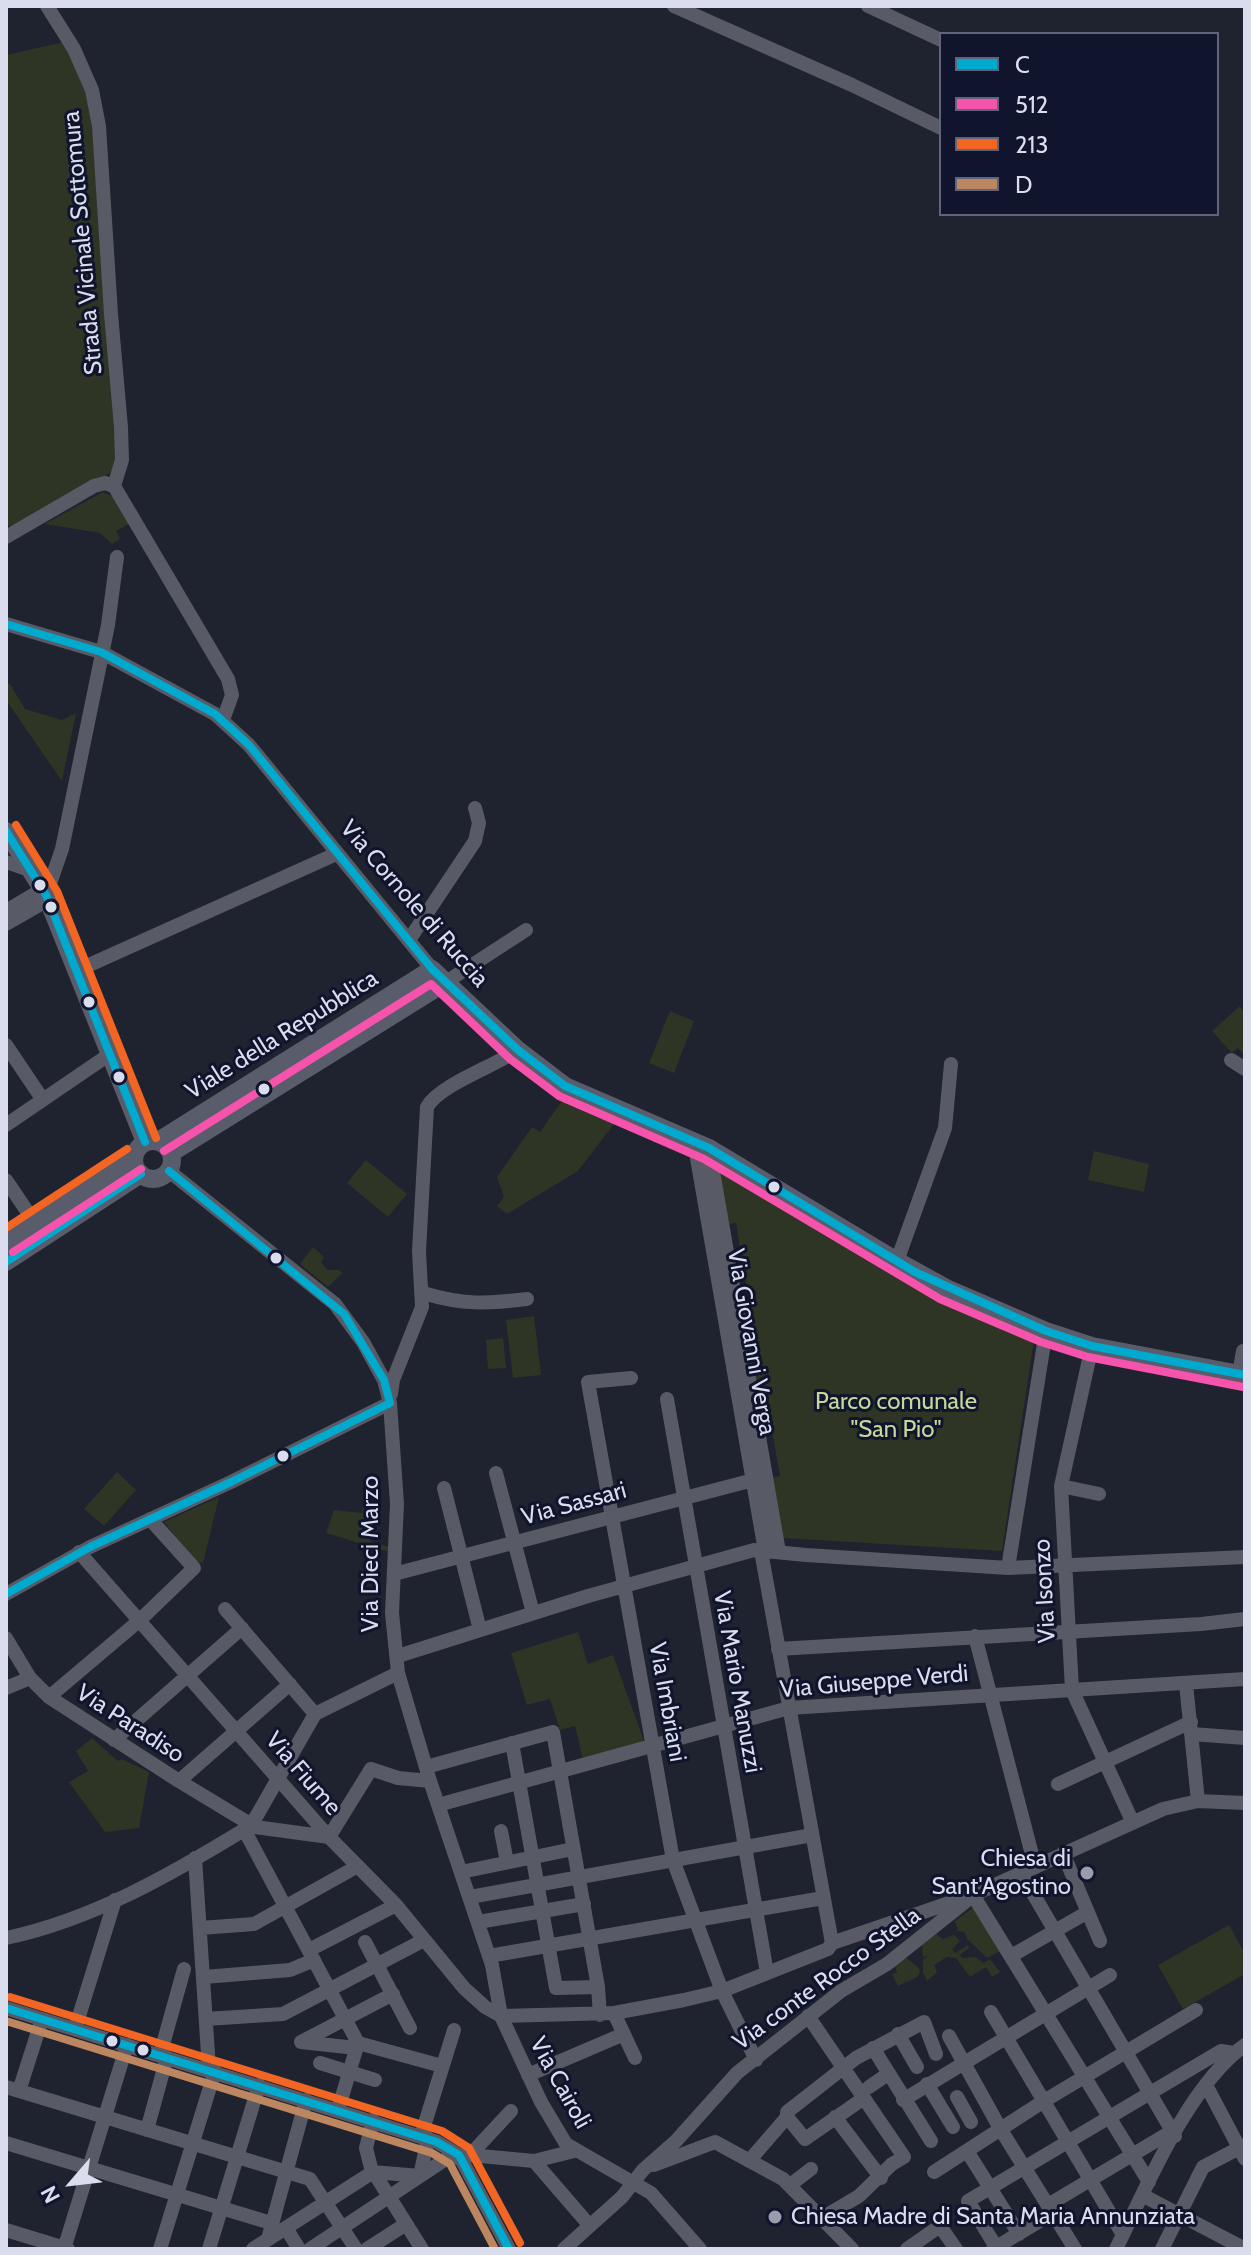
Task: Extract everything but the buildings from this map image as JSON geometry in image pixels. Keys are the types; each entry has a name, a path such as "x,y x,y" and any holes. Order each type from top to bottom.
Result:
{"main road":[{"name":"Via Dieci Marzo","path":"6,831 46,895 110,1054 160,1152"},
{"name":"Via Cornole di Ruccia","path":"439,976 518,1050 565,1086 702,1144 946,1288 1046,1331 1092,1346 1242,1375"},
{"name":"Viale della Repubblica","path":"160,1152 439,976"},
{"path":"138,1148 160,1152 154,1179 137,1166 138,1148"},
{"path":"6,1242 137,1166"},
{"path":"6,1262 137,1166"}],"street":[{"name":"Strada Vicinale Sottomura","path":"47,6 74,49 92,90 99,126 121,427 122,460 114,486"},
{"path":"674,6 939,127"},
{"path":"868,6 939,39"},
{"path":"6,537 94,486 105,483 114,486 228,679 232,695 223,720"},
{"path":"6,924 46,895 62,849 117,557"},
{"name":"Via Cornole di Ruccia","path":"6,624 101,652 223,720 248,744 439,976"},
{"path":"409,940 475,841 479,823 475,808"},
{"path":"78,970 336,854"},
{"path":"6,862 32,871"},
{"path":"6,911 46,895"},
{"path":"439,976 526,930"},
{"path":"6,1045 43,1100"},
{"path":"6,1594 79,1552 390,1403 393,1380 422,1307 419,1251 427,1107 444,1088 467,1079 518,1050"},
{"path":"6,1125 110,1054"},
{"path":"1231,1060 1245,1069"},
{"path":"897,1261 945,1128 951,1064"},
{"name":"Via Giovanni Verga","path":"702,1144 759,1478 778,1649 832,1943"},
{"name":"Via Dieci Marzo","path":"160,1152 344,1314 384,1380 390,1403 397,1504 392,1613 398,1673 489,1956 501,2016"},
{"path":"6,1180 35,1223"},
{"path":"423,1293 446,1300 482,1304 527,1299"},
{"path":"1008,1568 1046,1331"},
{"name":"Via Isonzo","path":"1092,1346 1061,1486 1072,1690 1133,1823"},
{"path":"1242,1375 1243,1351"},
{"name":"Via Imbriani","path":"631,1378 588,1382 673,1860 722,1991 756,2060"},
{"name":"Via Mario Manuzzi","path":"667,1399 767,1973"},
{"path":"496,1473 533,1613"},
{"name":"Via Sassari","path":"394,1574 759,1478"},
{"path":"1061,1486 1099,1494"},
{"path":"444,1488 480,1630"},
{"path":"49,1697 140,1620 194,1568 150,1519"},
{"path":"398,1656 533,1613 754,1550 1008,1568 1245,1557"},
{"name":"Via Fiume","path":"79,1552 329,1837 396,1905 464,1988 485,2007 501,2016"},
{"path":"225,1609 315,1714"},
{"path":"778,1649 1245,1619"},
{"path":"114,1740 242,1628"},
{"path":"975,1636 1035,1866"},
{"name":"Via Paradiso","path":"6,1638 30,1678 49,1697 249,1826"},
{"path":"338,2110 357,2045 346,2018 247,1835 249,1826 315,1714 398,1673"},
{"path":"6,1688 30,1678"},
{"name":"Via Giuseppe Verdi","path":"438,1805 789,1708 1245,1679"},
{"path":"179,1781 290,1684"},
{"path":"1186,1684 1198,1801"},
{"path":"1058,1784 1192,1728 1245,1738"},
{"path":"6,1938 48,1928 115,1900 249,1826 329,1837 371,1769 398,1778 428,1774 512,1743 553,1732 598,1987 607,2014 624,2034 635,2058"},
{"path":"512,1743 556,1988 598,1987"},
{"path":"501,2016 607,2014 722,1991 828,1949 832,1943 973,1895 1163,1809 1198,1801 1245,1803"},
{"path":"501,1831 507,1862"},
{"path":"470,1897 812,1835"},
{"path":"461,1872 573,1849"},
{"path":"1063,1853 1100,1941"},
{"path":"160,2249 212,2070 195,1858"},
{"path":"200,1928 254,1924 358,1866"},
{"path":"1021,1873 1175,2136"},
{"path":"973,1895 1132,2154 1146,2189 1179,2215 1245,2249"},
{"name":"Via conte Rocco Stella","path":"564,2249 676,2141 727,2082 808,2016 841,1991 882,1967 973,1895"},
{"path":"489,1956 823,1898"},
{"path":"75,2029 115,1900"},
{"path":"478,1922 584,1904"},
{"path":"204,1977 290,1970 396,1905"},
{"path":"918,1912 930,1919 928,1933"},
{"path":"1011,1956 1088,1912"},
{"path":"206,2019 283,2014 424,1940"},
{"path":"365,1942 410,2028"},
{"path":"147,2130 184,1969"},
{"path":"903,2100 1110,1975"},
{"path":"393,1994 301,2042 357,2045 442,2066"},
{"path":"6,2008 373,2120 424,2137 464,2155 509,2249"},
{"path":"934,2172 1044,2101 1196,2010"},
{"path":"991,2012 1091,2179 1120,2242"},
{"name":"Via Cairoli","path":"501,2016 560,2135 574,2151 651,2193 700,2249"},
{"path":"808,2016 864,2092 904,2157 892,2164 859,2196 822,2218"},
{"path":"42,2019 10,2091 310,2179 356,2249"},
{"path":"749,2161 787,2117 787,2112 843,2067 873,2048 924,2022 936,2054"},
{"path":"420,2176 424,2137 454,2030"},
{"path":"528,2075 624,2034"},
{"path":"898,2034 917,2067"},
{"path":"949,2036 1001,2130 1073,2248"},
{"path":"6,2230 65,2249 127,2045"},
{"path":"1120,2242 1175,2136 1206,2085 1222,2063 1242,2047"},
{"path":"1175,2136 1169,2133 1091,2179 1019,2234 995,2248 968,2201 1221,2051 1242,2047"},
{"path":"873,2048 931,2141"},
{"path":"320,2063 375,2080"},
{"path":"787,2117 805,2139 888,2074"},
{"path":"927,2084 953,2127"},
{"path":"209,2249 259,2085"},
{"path":"1162,2249 1203,2167 1243,2151 1206,2085"},
{"path":"941,2107 959,2097 971,2122"},
{"path":"279,2226 285,2171 306,2100"},
{"path":"464,2155 511,2111"},
{"path":"835,2117 881,2178"},
{"path":"373,2120 366,2148 373,2172 422,2249"},
{"path":"643,2170 715,2142 790,2185 852,2249"},
{"path":"6,2143 279,2226 299,2249"},
{"path":"310,2249 446,2159 464,2155 534,2161 574,2151"},
{"path":"967,2151 1019,2234"},
{"path":"534,2161 590,2226"},
{"path":"790,2185 811,2169"},
{"path":"253,2249 268,2239 279,2226 373,2172 420,2176"},
{"path":"367,2249 406,2224"},
{"path":"907,2249 940,2226 956,2249"}],"green space":[{"path":"64,42 84,82 91,113 118,456 113,471 24,524 9,526 6,522 6,55"},
{"path":"103,492 112,496 129,524 116,531 120,539 112,544 100,533 45,524"},
{"path":"6,684 10,684 25,709 62,720 76,713 62,781 6,700"},
{"path":"1240,1006 1242,1010 1245,1008 1245,1056 1238,1048 1232,1053 1212,1031"},
{"path":"670,1011 694,1021 674,1073 649,1063"},
{"path":"564,1098 617,1120 578,1171 507,1214 497,1206 504,1197 497,1177 532,1127 540,1132"},
{"path":"1094,1151 1149,1164 1144,1192 1088,1180"},
{"path":"366,1160 407,1194 388,1217 347,1183"},
{"name":"Parco comunale \"San Pio\"","path":"724,1173 879,1266 1034,1340 1002,1551 783,1538 772,1478 780,1476 764,1384 756,1385 754,1378 761,1369 757,1345 748,1340 747,1332 754,1330 736,1223 728,1224 720,1175"},
{"path":"313,1247 324,1257 321,1262 327,1270 342,1273 328,1287 300,1264"},
{"path":"534,1316 541,1375 513,1378 506,1320"},
{"path":"503,1338 506,1368 488,1369 486,1340"},
{"path":"117,1472 136,1490 104,1526 84,1509"},
{"path":"219,1497 203,1563 194,1561 164,1522"},
{"path":"363,1507 379,1508 370,1541 389,1547 389,1552 326,1533 334,1510 362,1513"},
{"path":"578,1632 588,1664 613,1655 644,1741 583,1759 575,1726 560,1730 550,1699 527,1705 511,1653"},
{"path":"92,1738 118,1761 121,1759 149,1772 139,1828 105,1832 69,1782 88,1771 76,1751"},
{"path":"974,1907 1000,1951 987,1958 967,1939 965,1932 958,1931 955,1921"},
{"path":"1229,1925 1245,1954 1245,1974 1183,2009 1158,1965"},
{"path":"936,1934 943,1939 954,1935 960,1941 952,1949 955,1953 968,1945 969,1948 960,1955 962,1958 975,1957 984,1963 990,1959 1000,1972 992,1977 986,1967 970,1977 956,1958 947,1957 934,1965 937,1972 927,1981 923,1960 928,1956 923,1957 922,1944"},
{"path":"904,1956 919,1968 920,1973 898,1986 892,1974 897,1972 894,1963"}],"transit line":[{"name":"C","path":"6,624 101,652 215,714 249,745 432,969 518,1050 565,1086 709,1148 915,1272 1046,1331 1092,1346 1245,1375"},
{"name":"213","path":"16,825 57,891 156,1138"},
{"name":"C","path":"6,831 46,895 145,1142"},
{"name":"512","path":"164,1151 431,984 510,1059 559,1096 704,1159 940,1299 1041,1342 1088,1357 1243,1387"},
{"name":"213","path":"6,1228 127,1149"},
{"name":"512","path":"13,1252 141,1169"},
{"name":"C","path":"6,1594 90,1547 231,1482 390,1403 384,1380 344,1314 169,1171"},
{"name":"C","path":"6,1262 141,1174"},
{"name":"213","path":"10,1997 442,2131 469,2148 520,2243"},
{"name":"C","path":"6,2008 437,2142 459,2155 509,2249"},
{"name":"D","path":"6,2021 432,2153 450,2164 495,2249"}],"place":[{"name":"Chiesa di Sant'Agostino","path":"1087,1873"},
{"name":"Chiesa Madre di Santa Maria Annunziata","path":"775,2217"}]}
